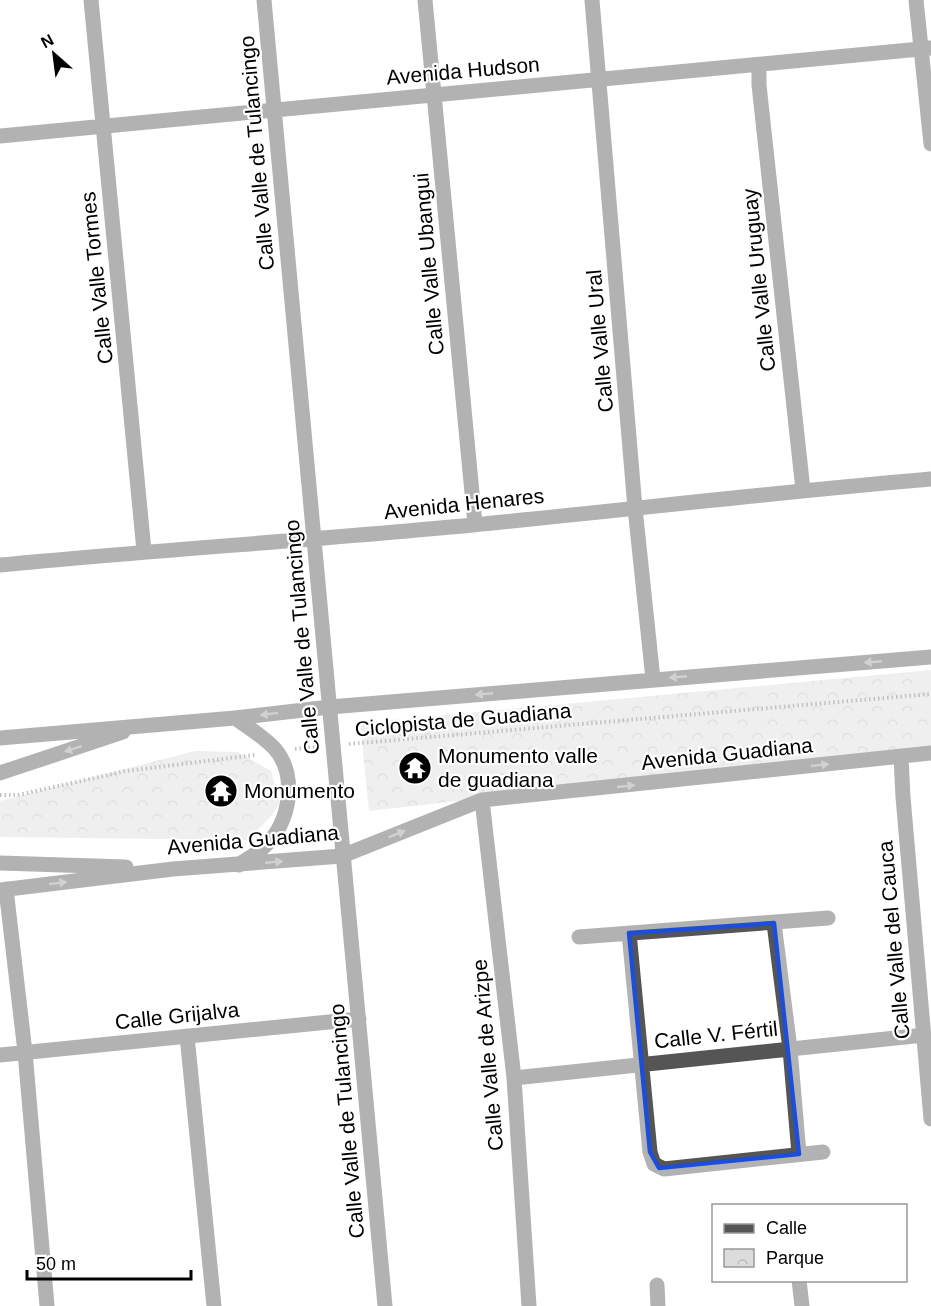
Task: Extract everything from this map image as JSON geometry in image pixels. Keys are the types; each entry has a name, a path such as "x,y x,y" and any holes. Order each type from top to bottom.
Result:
{"street":[{"name":"Calle Valle Tormes","path":"91,0 144,551"},
{"name":"Calle Valle de Tulancingo","path":"264,0 384,1306"},
{"name":"Calle Valle Ubangui","path":"425,0 475,524"},
{"name":"Calle Valle Ural","path":"592,0 635,508 652,679"},
{"path":"916,0 926,49 931,144"},
{"name":"Avenida Hudson","path":"0,136 926,49"},
{"name":"Calle Valle Uruguay","path":"759,64 759,85 803,490"},
{"name":"Avenida Henares","path":"0,565 144,551 313,539 931,479"},
{"path":"0,738 235,718 330,707 931,657"},
{"path":"235,718 268,742 277,752 287,776 289,795 286,814 278,831 266,846 239,865"},
{"path":"0,773 148,724"},
{"name":"Avenida Guadiana","path":"3,890 174,868 342,856 482,800 931,753"},
{"name":"Calle Valle del Cauca","path":"901,757 931,1119"},
{"name":"Calle Valle de Arizpe","path":"482,800 513,1078 529,1306"},
{"path":"0,862 174,868"},
{"path":"3,890 25,1052 47,1306"},
{"path":"579,938 828,918"},
{"path":"774,923 790,1049 799,1154"},
{"path":"629,933 650,1152 654,1164 664,1169 823,1152"},
{"name":"Calle Grijalva","path":"0,1054 359,1019"},
{"name":"Calle V. Fértil","path":"513,1078 924,1035"},
{"path":"187,1036 214,1306"},
{"path":"799,1282 802,1306"},
{"path":"657,1286 658,1306"}],"path":[{"name":"Ciclopista de Guadiana","path":"0,795 18,795 126,771 333,745 931,694"}],"highlighted area":[{"path":"774,923 799,1154 659,1168 650,1152 629,933"}],"green space":[{"path":"931,670 931,747 369,811 360,723"},
{"path":"195,751 238,752 271,771 280,803 248,840 0,837 0,801"}],"place":[{"name":"Monumento valle de guadiana","path":"415,768"},
{"name":"Monumento","path":"221,791"}]}
